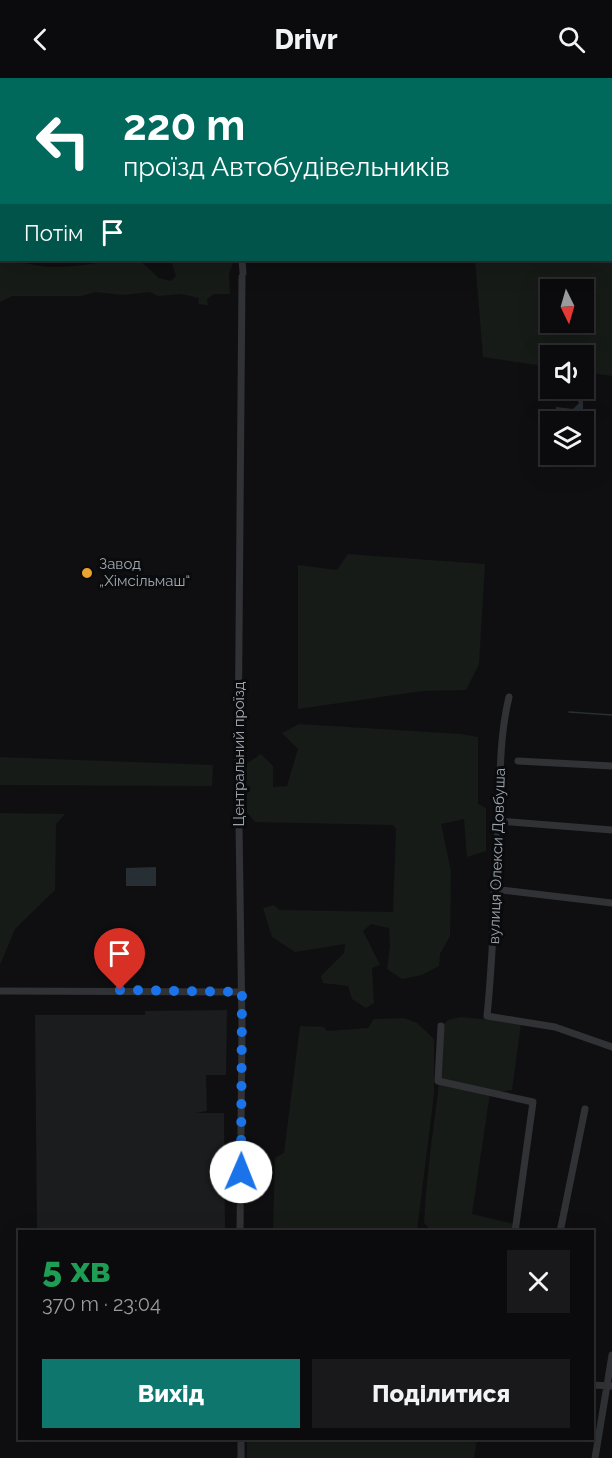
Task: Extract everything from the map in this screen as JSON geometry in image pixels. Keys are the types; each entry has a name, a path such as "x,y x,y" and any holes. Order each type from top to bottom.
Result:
{"street":[{"name":"Центральний проїзд","path":"240,1230 242,992 238,757 243,261"},
{"name":"вулиця Олекси Довбуша","path":"509,697 501,761 493,956 487,1016 555,1027 612,1047"},
{"path":"518,761 612,766"},
{"path":"498,821 612,830"},
{"path":"494,893 501,890 612,903"},
{"path":"0,991 242,992"},
{"path":"441,1026 438,1081 533,1102 515,1230"},
{"path":"560,1230 585,1109"},
{"path":"595,1458 609,1387 612,1355"},
{"path":"594,1385 609,1387"},
{"path":"241,1440 241,1458"}],"shaded area":[{"path":"0,261 50,267 140,261 159,278 171,281 176,276 171,261 234,261 229,274 230,294 214,294 207,299 208,305 198,304 199,298 181,294 158,296 150,292 123,295 95,292 81,296 12,296 0,302"},
{"path":"475,261 612,261 612,376 594,373 594,345 540,345 540,366 483,357"},
{"path":"577,399 583,399 583,411 555,411 556,407 573,409 579,403"},
{"path":"348,554 485,564 479,664 466,690 422,691 298,709 298,565 337,570"},
{"path":"299,724 478,737 478,804 486,808 486,851 467,857 464,819 441,824 451,871 450,936 440,954 439,966 422,975 402,979 387,969 390,946 389,928 371,924 363,931 380,965 372,968 374,1003 366,1008 352,999 348,986 323,983 321,976 344,953 345,944 295,952 272,937 263,908 274,905 279,910 393,912 396,829 393,825 255,822 247,813 246,764 261,754 273,766 273,787 287,786 298,749 282,733"},
{"path":"0,757 213,765 212,786 0,785"},
{"path":"0,813 65,814 56,824 55,890 15,929 0,965"},
{"path":"156,867 156,886 126,886 126,868"},
{"path":"227,1010 226,1075 206,1075 207,1111 196,1113 224,1113 225,1230 37,1230 35,1015 145,1015 145,1011"},
{"path":"461,1017 521,1023 512,1090 490,1093 472,1214 514,1224 513,1230 428,1230 424,1223 444,1024 448,1020"},
{"path":"404,1018 417,1023 434,1039 434,1094 417,1230 273,1230 275,1158 284,1153 300,1026 324,1027 327,1031 368,1028 374,1019"},
{"path":"247,1440 477,1440 474,1458 247,1458"}],"waterway":[{"path":"569,712 612,715"}],"place":[{"name":"Завод „Хімсільмаш“","path":"87,573"}],"route":[{"path":"120,990 242,992 241,1172"}]}
